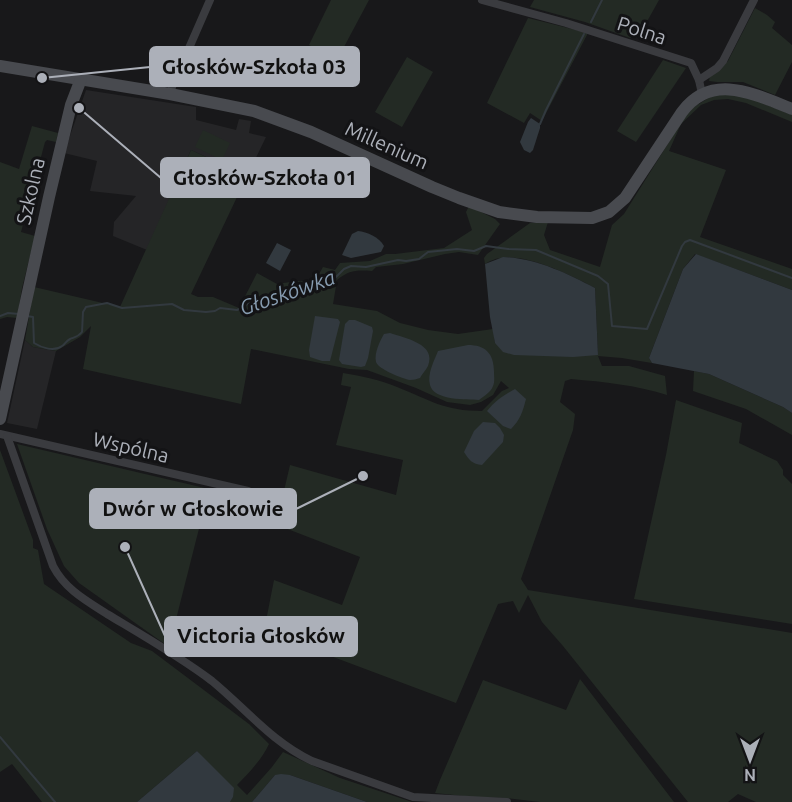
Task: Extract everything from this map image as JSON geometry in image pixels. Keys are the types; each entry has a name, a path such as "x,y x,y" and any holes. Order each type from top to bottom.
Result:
{"street":[{"path":"170,94 210,0"},
{"name":"Polna","path":"484,0 566,23 691,63 699,80"},
{"path":"754,0 723,61 699,80 702,94 717,90 738,90 792,109"},
{"name":"Millenium","path":"0,66 234,106 274,117 432,187 490,209 521,215 577,219 605,214 621,202 682,112 691,101 702,94"},
{"name":"Szkolna","path":"0,419 49,197 71,105 81,79"},
{"path":"3,435 52,566 68,588 211,681 281,743 312,762 413,797 507,802"},
{"name":"Wspólna","path":"3,435 248,491"}],"shaded area":[{"path":"331,0 369,0 337,60 309,45"},
{"path":"534,0 659,0 640,34 636,38 630,38 585,22 530,7"},
{"path":"755,8 775,22 772,28 792,45 792,62 775,95 743,82 709,81 710,76 728,61"},
{"path":"528,18 588,33 542,121 530,113 524,123 487,103"},
{"path":"407,57 433,72 402,127 375,112"},
{"path":"663,60 686,68 636,142 617,131"},
{"path":"86,90 196,107 196,120 236,130 239,119 251,121 249,133 266,137 247,176 191,150 147,250 113,236 114,222 136,196 90,191 97,161 64,153"},
{"path":"715,94 742,95 792,115 792,122 746,103 728,99 714,100 701,105 681,124 669,151 726,170 700,237 792,269 792,290 695,254 683,269 649,358 652,363 598,356 602,366 629,366 665,376 667,395 608,383 571,379 565,381 560,402 575,414 573,430 521,579 528,590 792,633 792,802 756,802 738,794 728,802 688,802 542,622 528,595 519,613 513,601 498,604 456,703 264,631 274,580 342,605 360,557 285,528 288,512 283,495 290,465 396,495 403,460 336,445 351,387 341,385 343,373 377,380 438,404 469,411 482,411 502,391 509,388 501,381 493,395 470,405 447,402 367,370 349,369 251,349 241,404 83,369 91,326 80,337 56,351 33,347 25,340 34,287 120,307 191,150 247,176 191,294 198,297 213,297 239,308 257,273 277,284 315,281 323,267 335,270 340,263 370,261 386,254 444,248 472,230 466,212 469,206 495,219 500,224 478,255 459,252 403,264 376,267 372,271 350,272 337,280 333,304 377,311 400,323 428,330 458,334 493,329 495,343 598,355 595,288 563,272 525,259 498,259 485,264 484,258 530,223 548,222 544,235 550,250 600,267 612,225 624,214 689,110"},
{"path":"531,118 540,124 540,128 530,153 524,150 520,142"},
{"path":"32,126 58,133 56,142 47,140 45,142 21,232 35,236 17,318 0,319 0,162 19,169"},
{"path":"203,130 230,143 222,160 195,147"},
{"path":"358,231 379,240 384,246 381,252 351,258 342,255 352,234"},
{"path":"277,243 291,250 280,271 266,263"},
{"path":"696,254 792,290 792,413 709,374 652,363 649,358 683,269"},
{"path":"503,257 539,263 595,288 598,355 573,357 514,355 503,352 495,343 485,264"},
{"path":"315,316 338,319 340,322 330,361 310,357 309,350"},
{"path":"349,320 372,327 365,366 342,364 339,360 345,324"},
{"path":"390,333 418,343 428,352 430,358 428,366 420,378 407,379 381,368 376,362 378,347 384,334"},
{"path":"25,340 33,347 56,351 37,429 7,423"},
{"path":"468,345 484,349 490,355 494,365 492,388 479,400 444,397 438,394 430,385 429,376 438,351"},
{"path":"694,371 709,374 783,407 792,413 792,435 746,409 693,391"},
{"path":"515,389 526,399 521,415 511,429 503,426 487,411 500,398"},
{"path":"676,400 742,423 739,443 777,461 783,470 783,475 792,484 792,624 634,599"},
{"path":"483,422 495,423 504,435 503,442 482,465 471,461 464,452 474,431"},
{"path":"17,444 209,489 169,647 79,583 64,566 47,529"},
{"path":"0,450 33,540 33,548 38,550 44,584 131,643 152,651 249,724 269,744 251,771 237,785 247,795 283,752 340,778 412,802 367,802 290,775 275,775 252,802 230,802 233,796 197,751 137,802 42,802 12,764 0,772"},
{"path":"580,679 674,802 540,802 435,793 483,680 566,710"},
{"path":"197,751 234,788 230,802 137,802"},
{"path":"275,775 290,775 367,802 252,802"}],"waterway":[{"path":"591,22 602,0"},
{"path":"540,124 584,34"},
{"name":"Głoskówka","path":"27,316 33,317 34,343 44,348 55,349 82,332 83,312 86,307 107,303 122,308 172,304 184,310 206,312 220,308 237,310 251,301 276,300 296,292 311,282 332,281 344,269 351,266 366,267 398,260 419,259 428,252 457,249 474,251 486,246 536,250 598,276 608,284 612,326 647,329 682,246 690,240 792,278"},
{"name":"Głoskówka","path":"0,316 8,313 19,314"},
{"path":"0,737 55,802"}],"place":[{"name":"Głosków-Szkoła 03","path":"42,78"},
{"name":"Głosków-Szkoła 01","path":"79,108"},
{"name":"Dwór w Głoskowie","path":"363,476"},
{"name":"Victoria Głosków","path":"125,547"}]}
